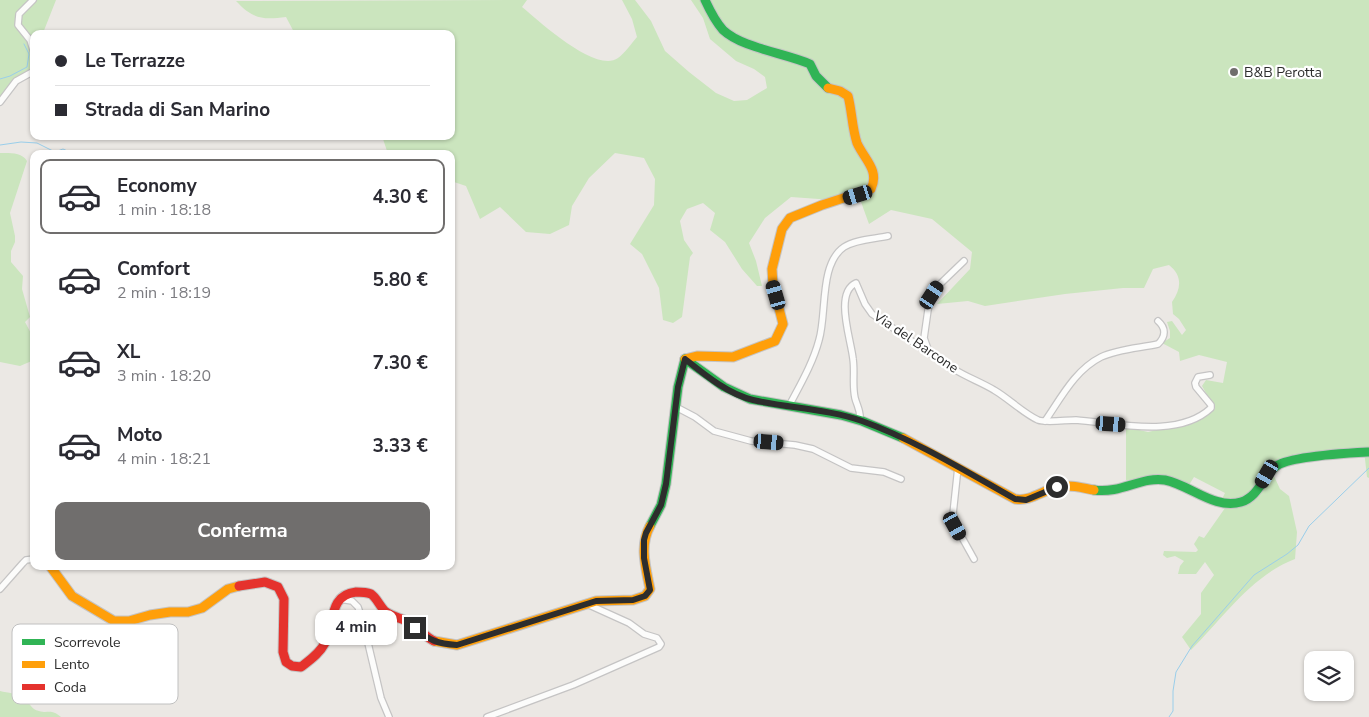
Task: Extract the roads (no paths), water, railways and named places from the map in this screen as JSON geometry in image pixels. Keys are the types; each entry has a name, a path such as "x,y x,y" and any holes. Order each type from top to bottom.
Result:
{"street":[{"path":"30,40 18,25 19,14 33,0"},
{"path":"685,359 697,356 732,357 775,341 783,324 772,269 782,229 790,218 871,189 875,181 872,168 857,142 848,96 840,91 829,89 816,76 810,64 805,61 787,54 747,45 729,36 715,22 705,0"},
{"path":"0,102 16,82 30,73"},
{"path":"790,406 820,339 828,271 835,257 843,247 854,242 888,236"},
{"path":"929,352 924,338 932,295 938,286 964,261"},
{"name":"Via del Barcone","path":"860,420 861,413 855,399 853,359 846,315 846,291 851,285 856,283 864,304 872,314 956,371 995,390 1038,420 1062,420 1146,427 1164,427 1190,421 1207,413 1211,408 1212,404 1196,387 1195,383 1198,377 1210,375"},
{"path":"1045,421 1075,378 1091,364 1102,357 1158,344 1164,335 1164,327 1158,321"},
{"path":"53,570 72,596 114,621 128,621 170,612 188,612 202,608 214,597 228,589 242,585 265,582 278,587 284,599 283,652 286,662 292,666 301,667 319,652 327,639 333,610 339,599 351,592 364,592 373,595 386,612 409,622 436,643 457,645 596,601 633,600 645,596 650,590 644,558 644,540 661,505 666,484 679,379 685,359"},
{"path":"685,359 727,390 751,400 836,413 860,420 888,431 1015,499 1021,500 1062,486 1079,486 1098,491 1117,490 1140,482 1164,480 1188,487 1211,499 1228,504 1242,503 1256,492 1267,474 1283,462 1369,452"},
{"path":"676,406 714,431 751,442 795,445 813,449 851,468 884,472 901,480"},
{"path":"958,467 953,514 955,526 974,558"},
{"path":"0,589 26,560 30,560"},
{"path":"339,599 352,601 358,607 380,698 389,717"},
{"path":"487,717 573,685 659,647 660,644 657,638 644,634 629,623 587,604"}],"waterway":[{"path":"0,79 27,67 29,54 24,44"},
{"path":"0,145 21,142 37,143 51,150"},
{"path":"60,150 65,150"},
{"path":"1169,717 1173,711 1173,691 1176,672 1192,646 1254,575 1298,545 1309,526 1369,468"}],"place":[{"name":"B&B Perotta","path":"1234,72"}]}
